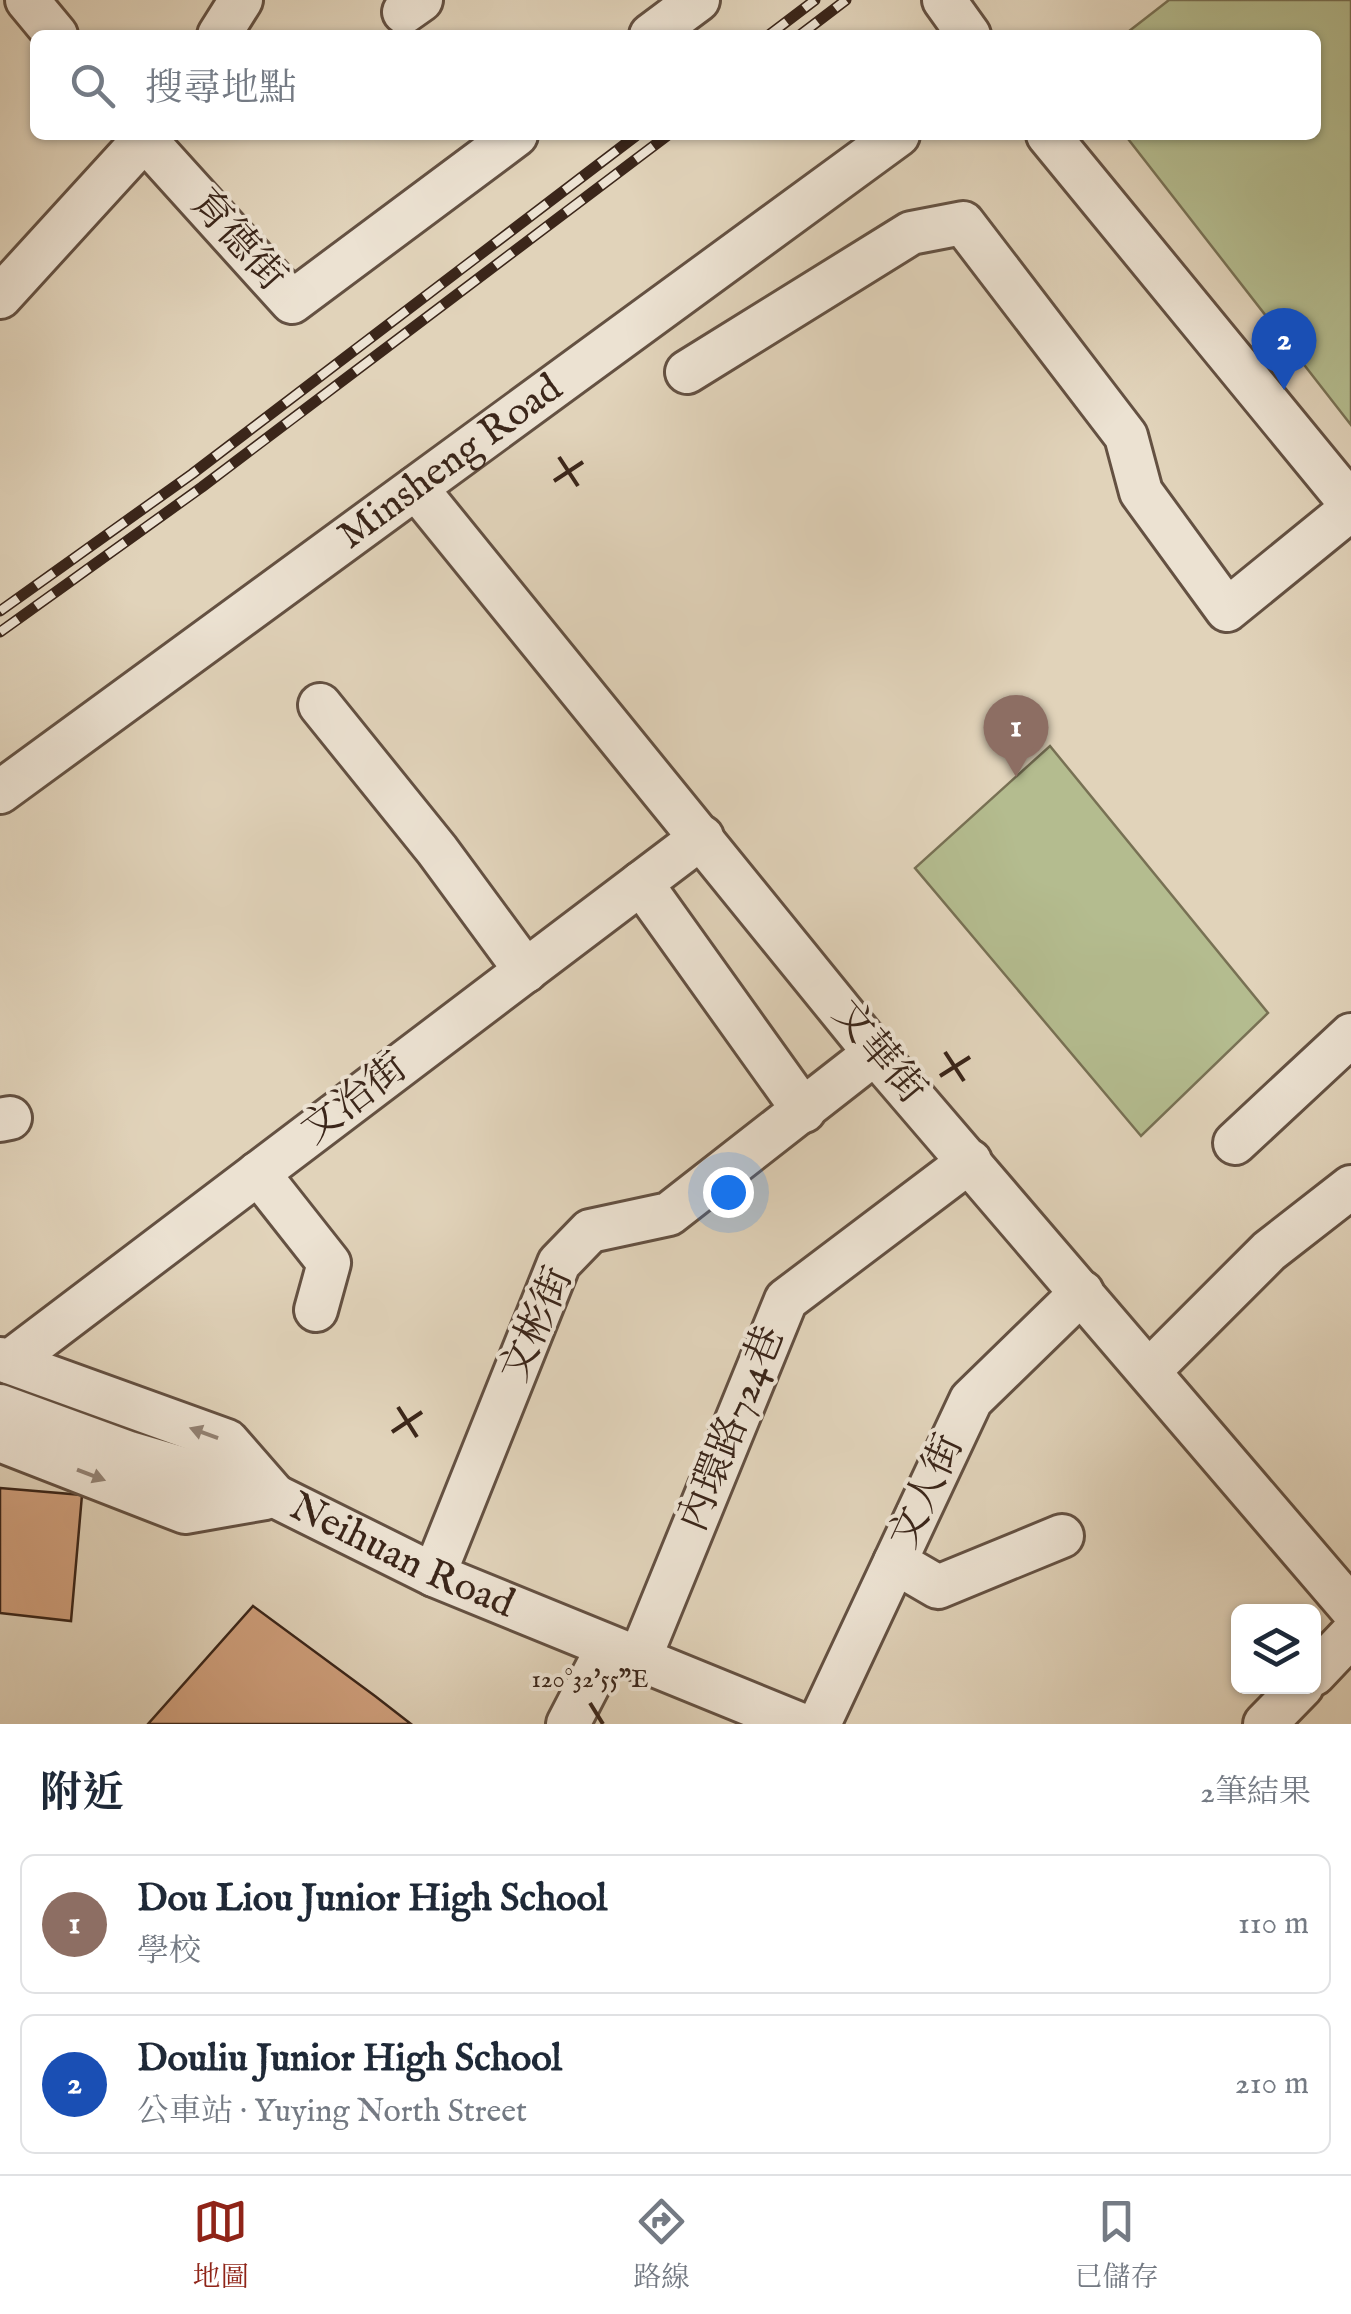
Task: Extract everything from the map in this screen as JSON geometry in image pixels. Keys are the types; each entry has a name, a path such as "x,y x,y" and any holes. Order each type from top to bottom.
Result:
{"street":[{"path":"27,0 52,30"},
{"path":"223,30 241,0"},
{"path":"658,30 698,0"},
{"path":"944,0 965,30"},
{"path":"0,296 141,140"},
{"name":"育德街","path":"147,140 292,302 509,140"},
{"name":"Minsheng Road","path":"0,792 891,140"},
{"path":"687,372 911,232 962,223 1126,436 1141,492 1227,610 1351,506 1052,140"},
{"name":"文華街","path":"416,488 876,1053 1351,1608"},
{"path":"320,706 437,850 526,971"},
{"name":"文治街","path":"4,1361 702,837"},
{"path":"641,884 804,1111"},
{"path":"1235,1142 1351,1035"},
{"name":"文彬街","path":"434,1576 559,1263 590,1232 669,1214 876,1053"},
{"name":"內環路724巷","path":"568,1724 623,1654 786,1300 970,1161"},
{"path":"258,1173 329,1264 316,1310"},
{"path":"1150,1371 1270,1251 1351,1188"},
{"name":"文人街","path":"819,1724 971,1400 1082,1292"},
{"path":"4,1361 227,1441 275,1496"},
{"name":"Neihuan Road","path":"0,1406 129,1453 275,1496 434,1576 799,1724"},
{"path":"0,1440 185,1512 275,1496"},
{"path":"895,1562 938,1587 1062,1536"},
{"path":"1321,1667 1351,1635"},
{"path":"1265,1724 1294,1694"}],"green space":[{"path":"1169,0 1351,0 1351,425 1129,140 1321,140 1321,30 1130,30"},
{"path":"1050,746 1268,1013 1141,1136 915,868"}],"building":[{"path":"0,1488 82,1495 71,1621 0,1613"},
{"path":"253,1606 375,1696 411,1724 148,1724"}],"railway":[{"path":"776,30 815,0"},
{"path":"807,30 846,0"},
{"path":"0,611 192,474 630,140"},
{"path":"0,632 202,487 661,140"}],"place":[{"name":"Douliu Junior High School","path":"1284,390"},
{"name":"Dou Liou Junior High School","path":"1016,777"}]}
